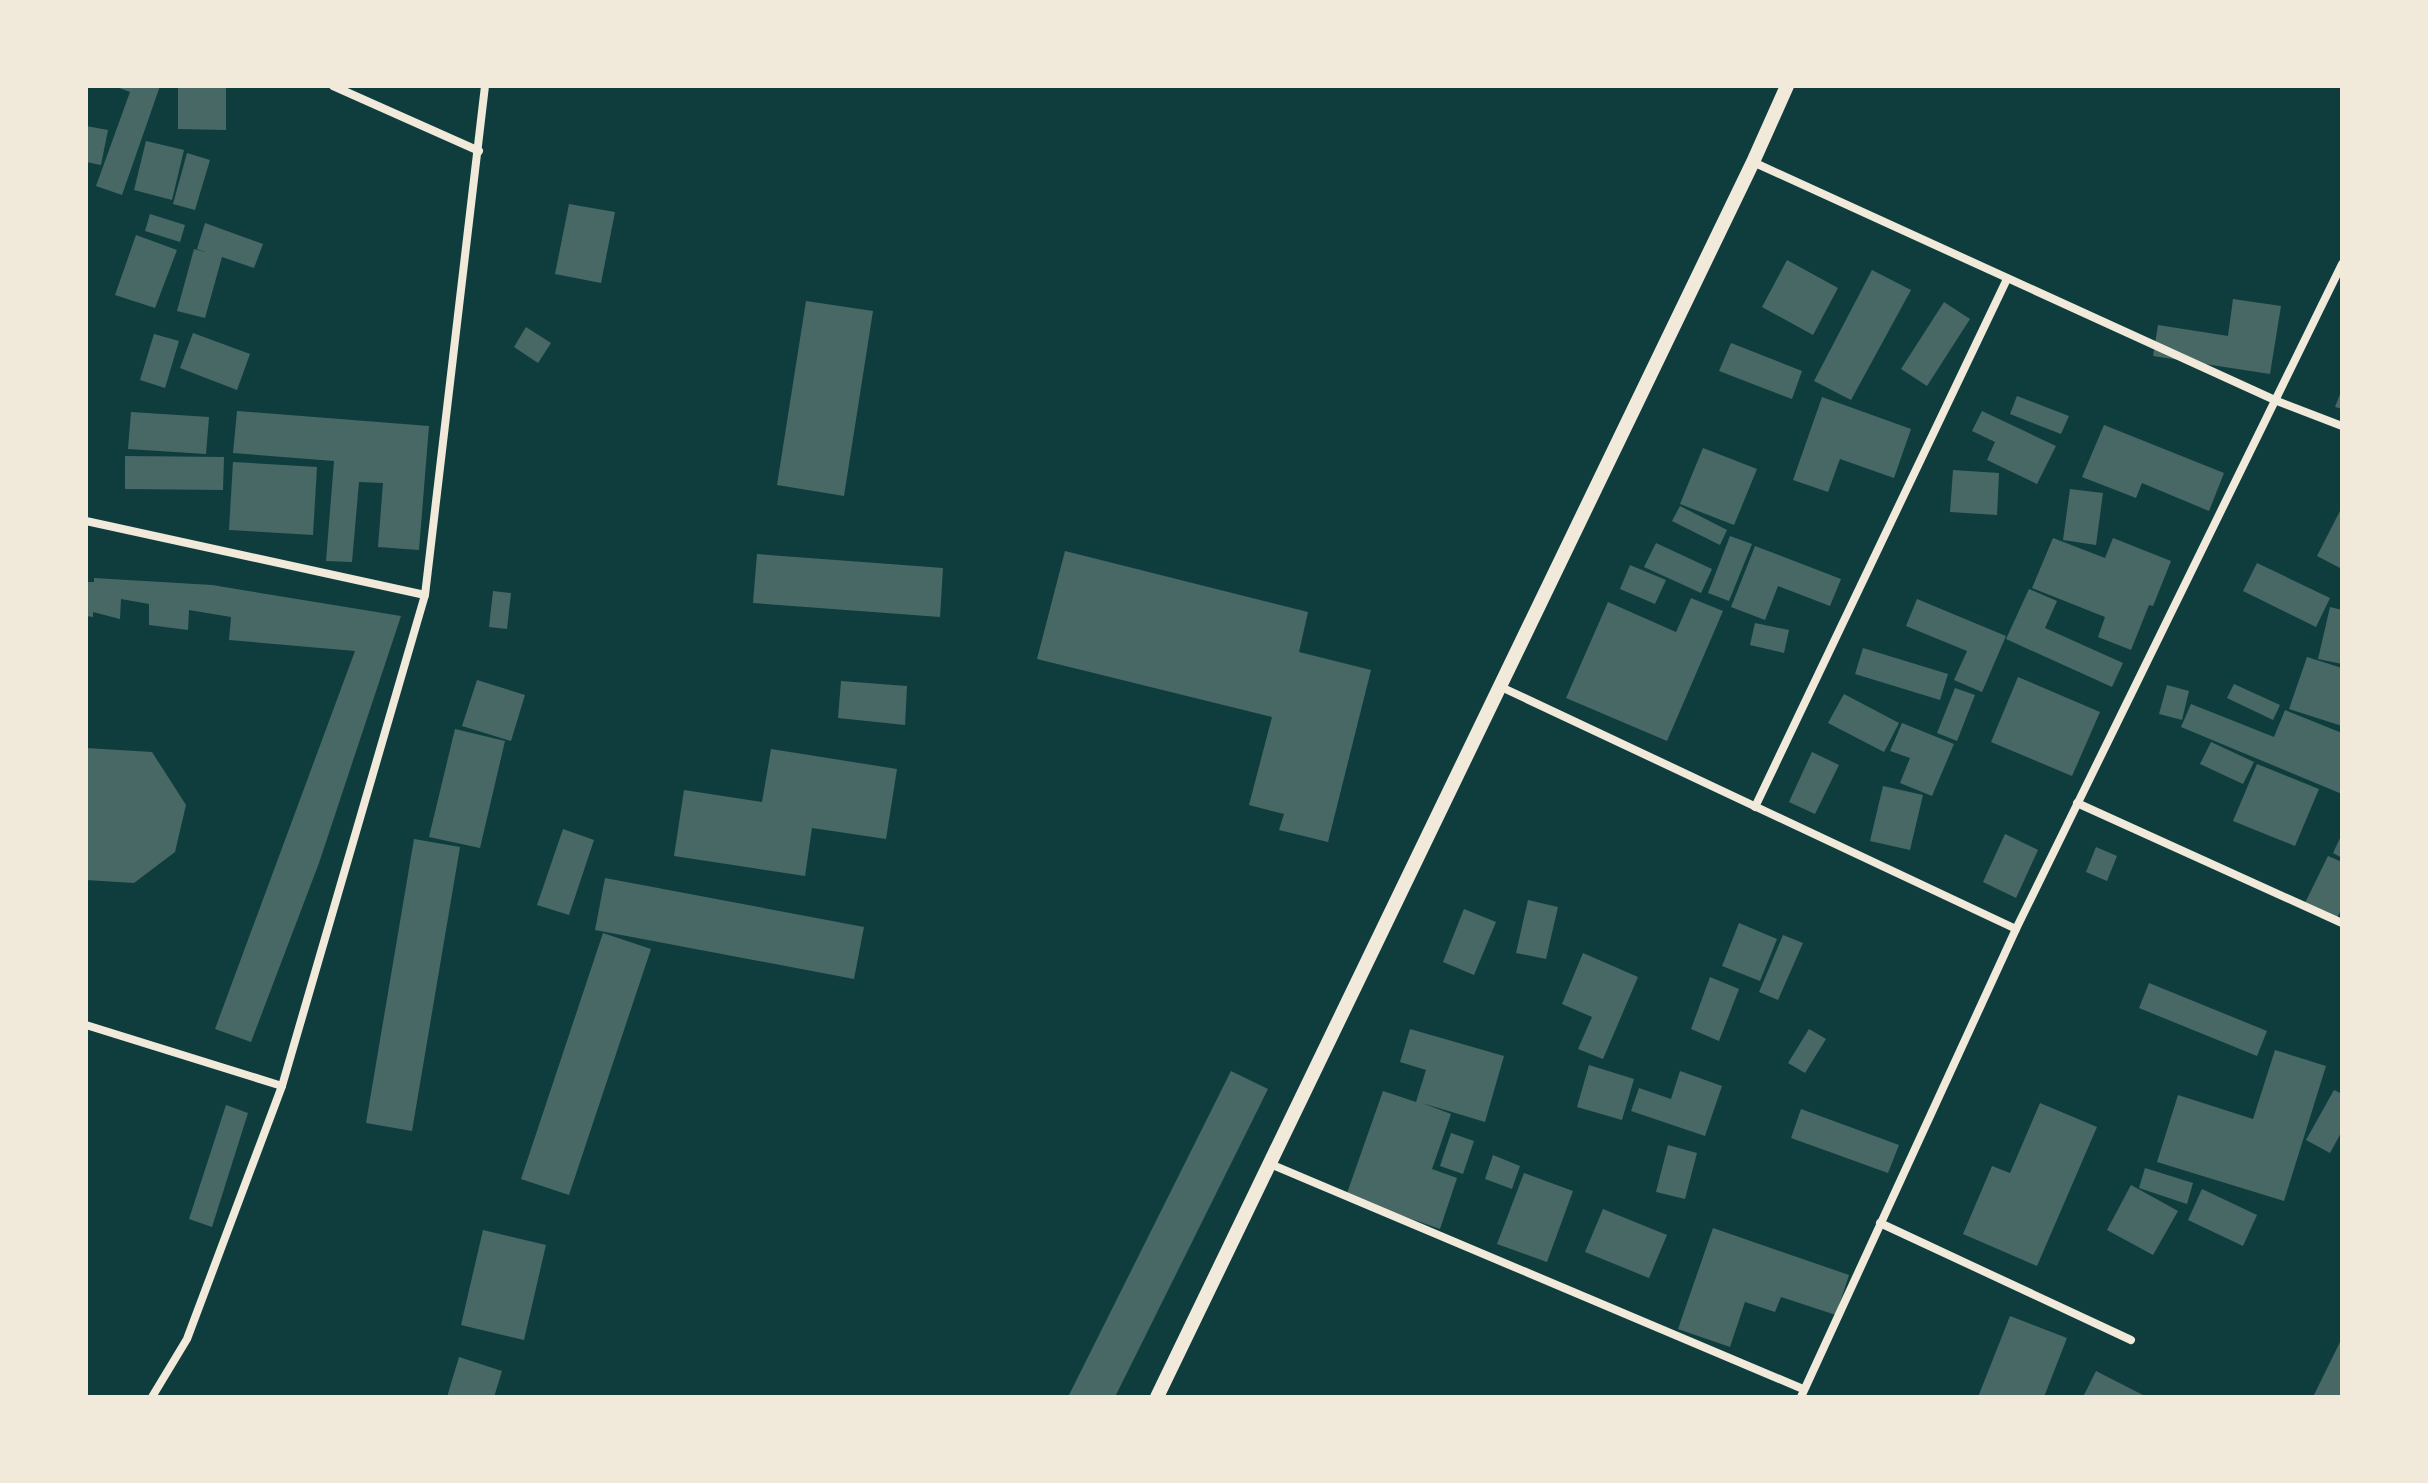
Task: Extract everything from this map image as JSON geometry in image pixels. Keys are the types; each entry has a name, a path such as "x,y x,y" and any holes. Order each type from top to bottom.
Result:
{"street":[{"path":"333,86 479,151"},
{"path":"152,1397 187,1339 282,1086 425,595 485,86"},
{"path":"1157,1397 1787,86"},
{"path":"1753,162 2277,401 2342,426"},
{"path":"1268,1163 1802,1393 2016,929 2342,264"},
{"path":"1755,807 2007,279"},
{"path":"86,521 425,595"},
{"path":"1499,686 2016,929"},
{"path":"2077,803 2342,923"},
{"path":"86,1025 282,1086"},
{"path":"1880,1223 2131,1340"}],"building":[{"path":"114,86 160,86 122,195 96,186 130,92"},
{"path":"178,86 226,86 226,130 178,129"},
{"path":"86,126 108,130 101,165 86,162"},
{"path":"146,141 184,150 172,200 134,190"},
{"path":"187,153 210,160 195,210 173,204"},
{"path":"569,204 615,212 601,283 555,274"},
{"path":"150,214 185,225 180,242 145,231"},
{"path":"205,223 263,244 254,268 222,257 205,318 177,311 194,249 205,252 197,249"},
{"path":"136,235 177,250 155,308 115,295"},
{"path":"1787,260 1838,288 1813,335 1762,307"},
{"path":"1872,270 1911,290 1851,400 1814,381"},
{"path":"2233,299 2281,306 2270,374 2153,356 2158,325 2228,336"},
{"path":"806,301 873,311 844,496 777,485"},
{"path":"1944,302 1970,319 1927,386 1901,369"},
{"path":"526,327 551,343 538,363 514,347"},
{"path":"193,333 250,354 237,390 180,368"},
{"path":"154,334 179,341 165,388 140,380"},
{"path":"1731,343 1802,371 1792,399 1719,371"},
{"path":"2342,389 2342,409 2335,407"},
{"path":"2017,396 2069,416 2061,434 2010,414"},
{"path":"1822,397 1911,429 1894,478 1840,459 1828,492 1793,480"},
{"path":"237,411 429,426 419,550 378,547 383,483 359,482 352,562 326,561 334,461 233,453"},
{"path":"1982,411 2056,446 2037,484 1987,460 1995,442 1972,431"},
{"path":"131,412 209,417 206,454 128,449"},
{"path":"2104,425 2224,473 2209,511 2142,483 2136,498 2082,477"},
{"path":"1703,448 1757,469 1734,525 1680,504"},
{"path":"125,456 224,457 223,490 125,489"},
{"path":"233,462 317,467 313,535 229,530"},
{"path":"1953,470 1999,473 1997,515 1950,512"},
{"path":"2070,489 2103,493 2096,545 2063,540"},
{"path":"1680,506 1727,530 1720,545 1672,521"},
{"path":"2342,507 2342,569 2317,556"},
{"path":"1730,536 1752,544 1729,601 1708,593"},
{"path":"2053,538 2105,558 2113,538 2171,561 2131,650 2098,637 2105,617 2032,588"},
{"path":"1656,543 1712,569 1701,593 1644,567"},
{"path":"1755,546 1841,579 1830,606 1778,586 1765,620 1731,607"},
{"path":"1065,551 1308,612 1299,652 1371,670 1328,842 1279,830 1284,814 1249,805 1272,717 1037,659"},
{"path":"757,554 943,568 940,617 753,603"},
{"path":"2257,563 2330,598 2316,627 2243,591"},
{"path":"1630,565 1666,580 1655,604 1620,589"},
{"path":"94,578 212,585 401,616 319,863 251,1042 215,1029 355,651 229,640 231,617 189,610 188,630 149,625 149,604 121,599 120,619 93,612 93,617 86,616 86,582 94,582"},
{"path":"2029,589 2057,601 2045,628 2123,663 2112,687 2006,639"},
{"path":"493,591 511,593 507,629 489,627"},
{"path":"1691,598 1723,611 1667,741 1566,698 1608,602 1676,632"},
{"path":"1917,599 2006,636 1982,692 1954,680 1967,651 1906,626"},
{"path":"2330,607 2342,610 2342,664 2318,659"},
{"path":"1755,623 1789,630 1784,653 1750,645"},
{"path":"1863,648 1948,674 1940,700 1855,674"},
{"path":"2307,657 2342,668 2342,726 2289,709"},
{"path":"2018,677 2100,712 2072,776 1991,742"},
{"path":"477,680 525,695 511,741 462,726"},
{"path":"841,681 907,686 905,725 838,718"},
{"path":"2234,684 2280,705 2273,720 2227,698"},
{"path":"2167,685 2189,691 2182,720 2159,714"},
{"path":"1955,688 1975,695 1957,741 1937,733"},
{"path":"1844,694 1899,723 1884,752 1828,723"},
{"path":"2191,704 2274,737 2285,710 2342,733 2342,794 2181,727"},
{"path":"1902,723 1954,744 1932,796 1900,783 1910,758 1890,751"},
{"path":"455,729 505,741 480,848 429,837"},
{"path":"2211,742 2254,762 2243,784 2200,764"},
{"path":"86,748 152,752 186,805 175,852 134,883 86,880"},
{"path":"771,749 897,769 886,839 812,828 805,876 674,856 684,790 762,802"},
{"path":"1812,752 1839,765 1815,814 1789,802"},
{"path":"2257,764 2319,789 2295,846 2233,821"},
{"path":"1883,786 1923,795 1910,850 1870,841"},
{"path":"563,829 594,840 569,915 537,905"},
{"path":"2005,834 2038,850 2016,898 1983,882"},
{"path":"2342,834 2342,858 2333,853"},
{"path":"414,839 460,847 412,1131 366,1123"},
{"path":"2096,847 2117,856 2107,881 2086,872"},
{"path":"2328,856 2342,862 2342,908 2336,920 2304,905"},
{"path":"605,878 864,927 854,979 595,930"},
{"path":"1528,900 1558,907 1546,959 1516,953"},
{"path":"1464,909 1496,922 1474,975 1443,962"},
{"path":"1739,923 1777,939 1760,981 1722,966"},
{"path":"603,933 651,949 569,1195 521,1179"},
{"path":"1783,935 1803,943 1778,1000 1759,992"},
{"path":"1583,953 1638,977 1603,1059 1578,1049 1592,1017 1562,1004"},
{"path":"1710,977 1739,989 1719,1041 1691,1029"},
{"path":"2149,983 2267,1031 2257,1056 2139,1008"},
{"path":"1410,1029 1504,1056 1485,1122 1422,1103 1451,1114 1432,1169 1457,1178 1440,1229 1346,1196 1383,1091 1416,1102 1426,1070 1400,1062"},
{"path":"1809,1029 1826,1039 1805,1073 1788,1063"},
{"path":"2275,1050 2326,1066 2284,1201 2157,1162 2178,1095 2253,1119"},
{"path":"1589,1065 1634,1079 1622,1120 1577,1107"},
{"path":"1231,1071 1268,1089 1115,1397 1068,1397"},
{"path":"1680,1071 1722,1086 1705,1136 1631,1111 1639,1088 1671,1099"},
{"path":"2334,1090 2342,1094 2342,1131 2330,1153 2306,1140"},
{"path":"2040,1103 2097,1127 2037,1266 1963,1234 1992,1166 2010,1173"},
{"path":"226,1105 248,1113 212,1227 189,1219"},
{"path":"1801,1109 1899,1145 1888,1173 1791,1138"},
{"path":"1451,1133 1474,1141 1463,1174 1440,1166"},
{"path":"1668,1145 1697,1153 1685,1199 1656,1192"},
{"path":"1493,1155 1520,1166 1512,1189 1485,1179"},
{"path":"2145,1168 2193,1183 2187,1204 2139,1188"},
{"path":"1524,1173 1573,1191 1547,1262 1497,1244"},
{"path":"2131,1185 2178,1211 2153,1255 2107,1230"},
{"path":"2202,1189 2257,1215 2243,1246 2188,1220"},
{"path":"1603,1209 1667,1235 1649,1278 1585,1252"},
{"path":"1713,1228 1849,1275 1836,1315 1781,1297 1775,1312 1745,1302 1730,1347 1678,1329"},
{"path":"483,1230 546,1245 524,1340 461,1325"},
{"path":"2010,1316 2067,1338 2044,1397 1978,1397"},
{"path":"2342,1338 2342,1397 2313,1397"},
{"path":"459,1357 502,1371 494,1397 447,1397"},
{"path":"2096,1371 2143,1395 2142,1397 2083,1397"}]}
